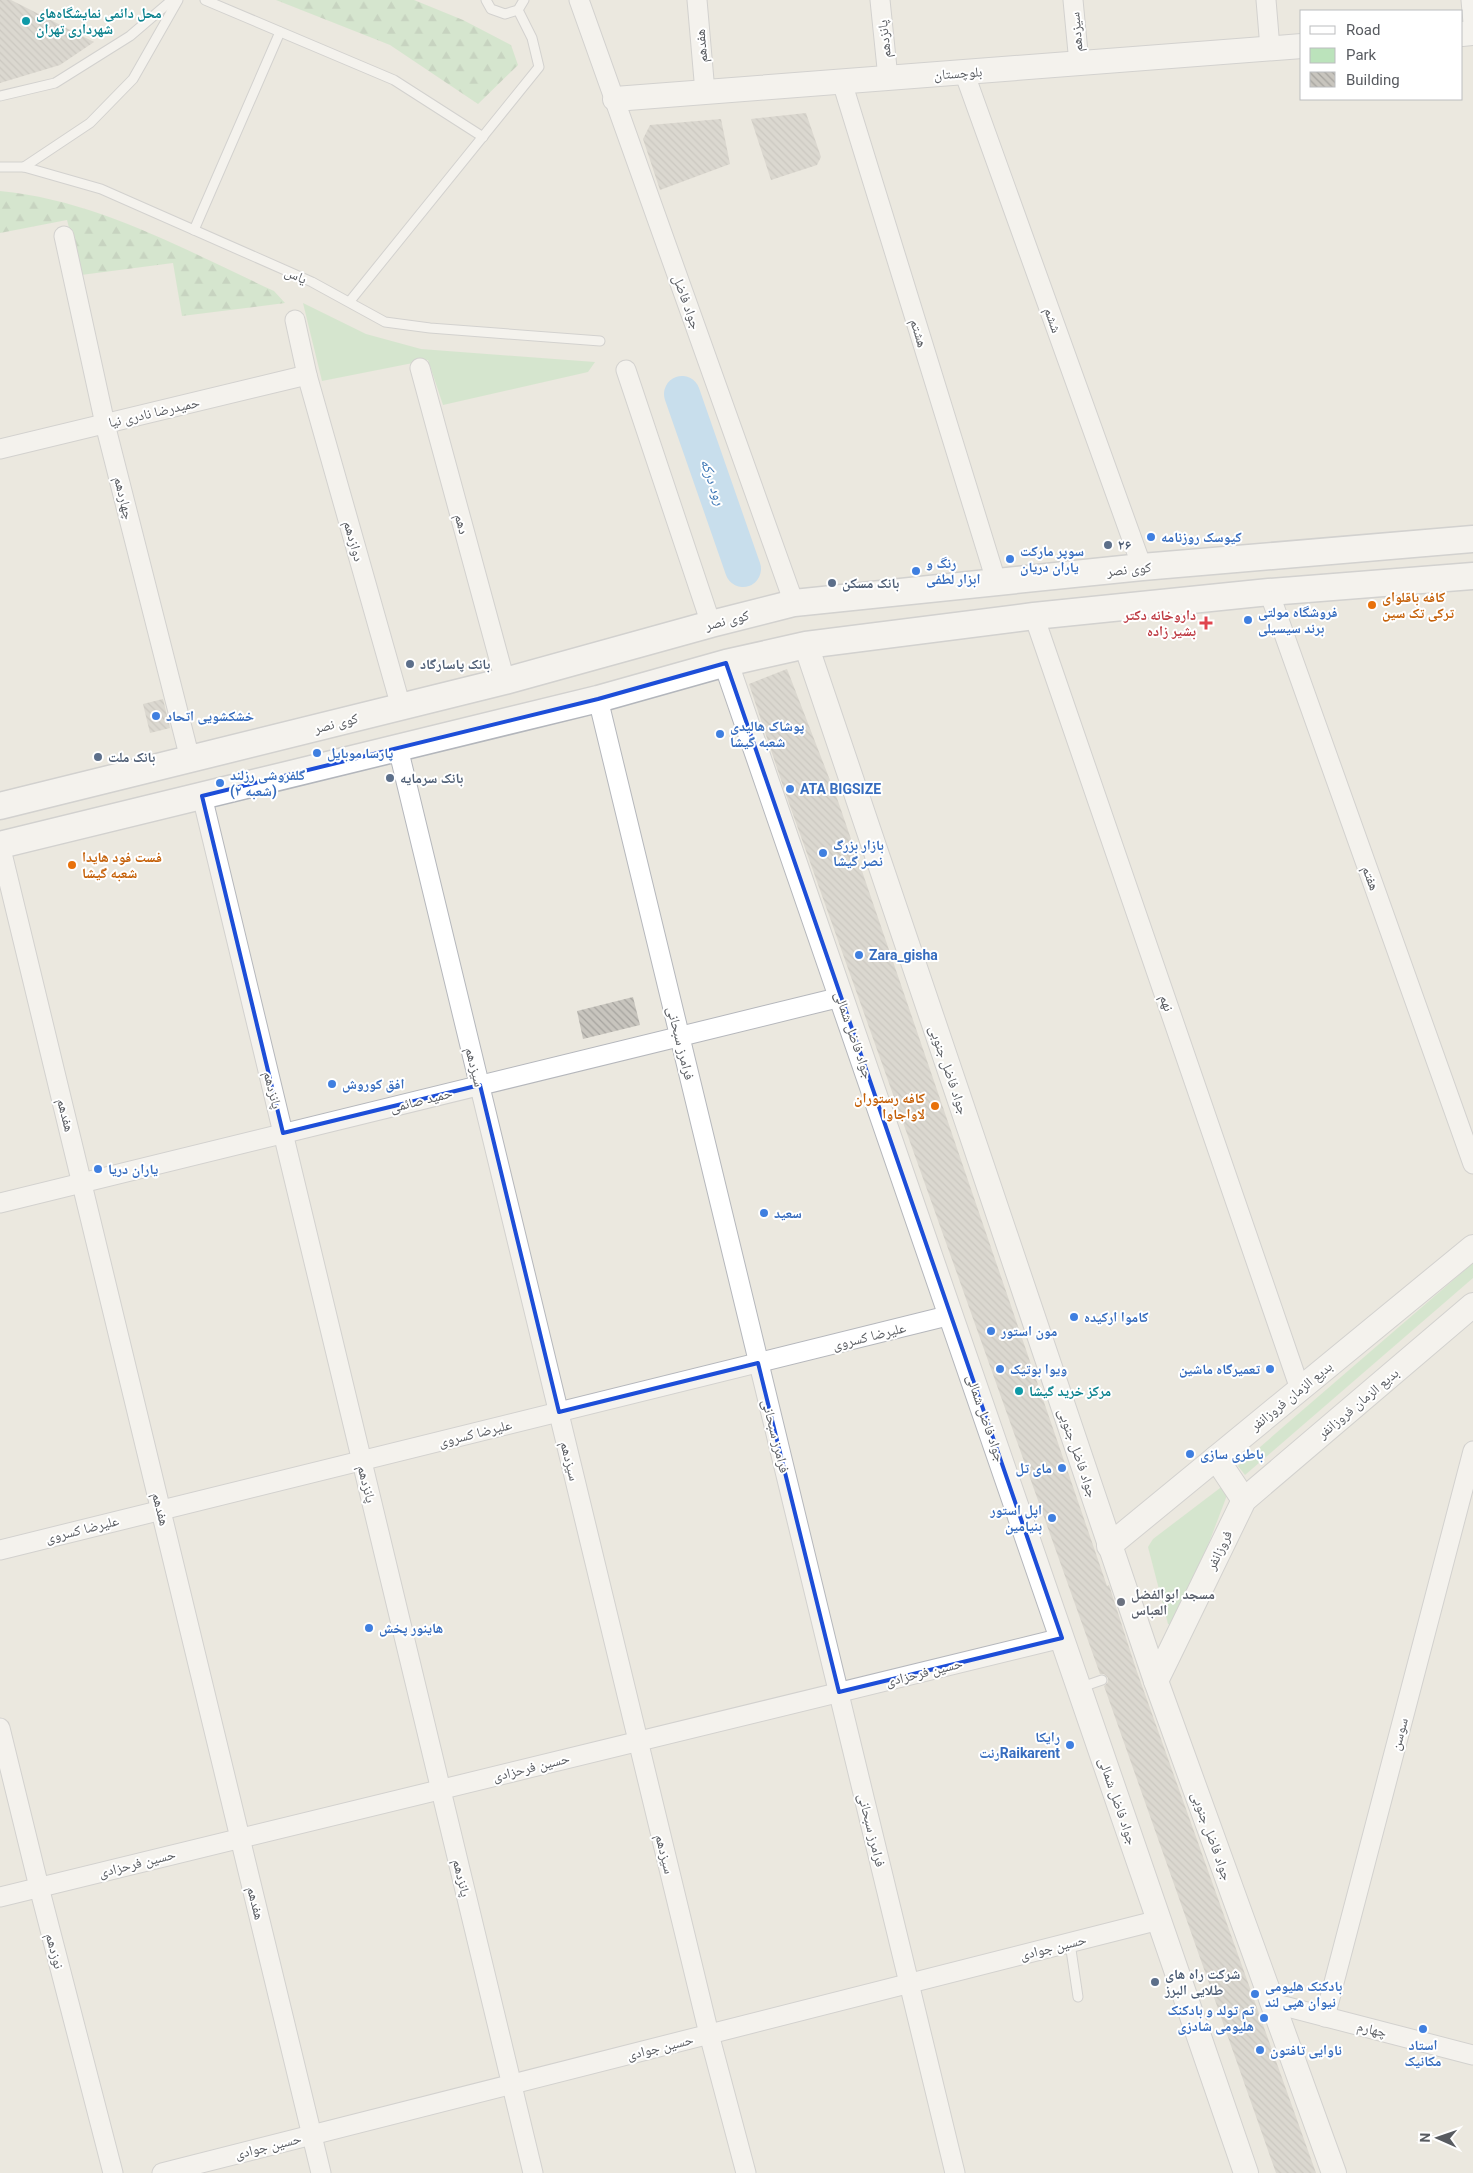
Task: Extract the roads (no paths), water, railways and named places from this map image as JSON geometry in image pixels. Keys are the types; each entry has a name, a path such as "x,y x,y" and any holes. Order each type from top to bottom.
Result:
{"main road":[{"name":"کوی نصر","path":"0,806 505,681 711,624 794,604 1142,568 1473,539"},
{"path":"0,845 598,699 726,663 806,644 1034,616 1269,592 1473,576"}],"street":[{"name":"جواد فاضل","path":"579,0 794,604"},
{"name":"هفدهم","path":"697,0 705,92"},
{"name":"پانزدهم","path":"880,0 888,78"},
{"name":"سیزدهم","path":"1073,0 1079,63"},
{"path":"1266,0 1270,48"},
{"path":"1471,0 1473,23"},
{"name":"بلوچستان","path":"615,99 1300,46"},
{"name":"ششم","path":"964,72 1142,568"},
{"name":"هشتم","path":"842,82 997,584"},
{"name":"چهاردهم","path":"64,236 105,424 190,759"},
{"name":"دوازدهم","path":"295,320 307,375 401,707"},
{"name":"دهم","path":"420,368 505,681"},
{"path":"626,370 711,624"},
{"name":"حمیدرضا نادری نیا","path":"0,449 307,375"},
{"name":"هفتم","path":"1269,592 1473,1164"},
{"name":"نهم","path":"1034,616 1300,1389"},
{"name":"جواد فاضل جنوبی","path":"806,644 1109,1546 1149,1674 1334,2173"},
{"name":"جواد فاضل شمالی","path":"726,663 1246,2173"},
{"name":"فرامرز سبحانی","path":"598,699 955,2173"},
{"name":"سیزدهم","path":"398,748 709,2034 746,2173"},
{"name":"پانزدهم","path":"202,796 533,2173"},
{"name":"هفدهم","path":"0,845 321,2173"},
{"name":"حمید صائمی","path":"0,1203 841,997"},
{"name":"بدیع‌ الزمان فروزانفر","path":"1109,1546 1473,1247"},
{"name":"بدیع الزمان فروزانفر","path":"1244,1500 1473,1305"},
{"name":"علیرضا کسروی","path":"0,1550 951,1315"},
{"name":"سوسن","path":"1325,2017 1473,1452"},
{"path":"1216,1458 1244,1500"},
{"name":"فروزانفر","path":"1149,1674 1244,1500"},
{"name":"حسین فرحزادی","path":"0,1897 1062,1638"},
{"name":"نوزدهم","path":"0,1728 113,2173"},
{"name":"حسین جوادی","path":"162,2173 1159,1920"},
{"name":"چهارم","path":"1272,2003 1473,2055"}],"lane":[{"path":"0,96 55,83 130,36 172,0"},
{"path":"24,167 90,123 133,79 178,0"},
{"path":"205,0 219,3 280,32 394,80 483,137"},
{"path":"486,0 491,9 498,13 512,13 518,10 524,0"},
{"path":"350,301 539,67 532,38 518,10"},
{"path":"194,230 280,32"},
{"name":"یاس","path":"0,167 24,167 101,189 312,282 350,301 385,322 430,328 600,341"},
{"path":"1079,1688 1102,1680"},
{"path":"1070,1943 1078,1997"}],"waterway":[{"name":"رود درکه","path":"682,394 743,569"}],"place":[{"name":"محل دائمی نمایشگاه‌های شهرداری تهران","path":"26,21"},
{"name":"کیوسک روزنامه","path":"1151,537"},
{"name":"۲۶","path":"1108,545"},
{"name":"سوپر مارکت یاران دریان","path":"1010,559"},
{"name":"رنگ و ابزار لطفی","path":"916,571"},
{"name":"بانک مسکن","path":"832,583"},
{"name":"کافه باقلوای ترکی تک سین","path":"1372,605"},
{"name":"فروشگاه مولتی برند سیسیلی","path":"1248,620"},
{"name":"داروخانه دکتر بشیر زاده","path":"1206,623"},
{"name":"بانک پاسارگاد","path":"410,664"},
{"name":"خشکشویی اتحاد","path":"156,716"},
{"name":"پوشاک هالیدی شعبه گیشا","path":"720,734"},
{"name":"پارسا موبایل","path":"317,753"},
{"name":"بانک ملت","path":"98,757"},
{"name":"بانک سرمایه","path":"390,778"},
{"name":"گلفروشی رزلند (شعبه ۲)","path":"220,783"},
{"name":"ATA BIGSIZE","path":"790,789"},
{"name":"بازار بزرگ نصر گیشا","path":"823,853"},
{"name":"فست فود هایدا شعبه گیشا","path":"72,865"},
{"name":"Zara_gisha","path":"859,955"},
{"name":"افق کوروش","path":"332,1084"},
{"name":"کافه رستوران لاواجاوا","path":"935,1106"},
{"name":"یاران دریا","path":"98,1169"},
{"name":"سعید","path":"764,1213"},
{"name":"کاموا ارکیده","path":"1074,1317"},
{"name":"مون استور","path":"991,1331"},
{"name":"ویوا بوتیک","path":"1000,1369"},
{"name":"تعمیرگاه ماشین","path":"1270,1369"},
{"name":"مرکز خرید گیشا","path":"1019,1391"},
{"name":"باطری سازی","path":"1190,1454"},
{"name":"مای تل","path":"1062,1468"},
{"name":"اپل استور بنیامین","path":"1052,1518"},
{"name":"مسجد ابوالفضل العباس","path":"1121,1602"},
{"name":"هاينور پخش","path":"369,1628"},
{"name":"رایکا رنتRaikarent","path":"1070,1745"},
{"name":"شرکت راه های طلایی البرز","path":"1155,1982"},
{"name":"بادکنک هلیومی نیوان هپی لند","path":"1255,1994"},
{"name":"تم تولد و بادکنک هلیومی شادزی","path":"1264,2018"},
{"name":"استاد مکانیک","path":"1423,2029"},
{"name":"ناوایی تافتون","path":"1260,2050"}]}
